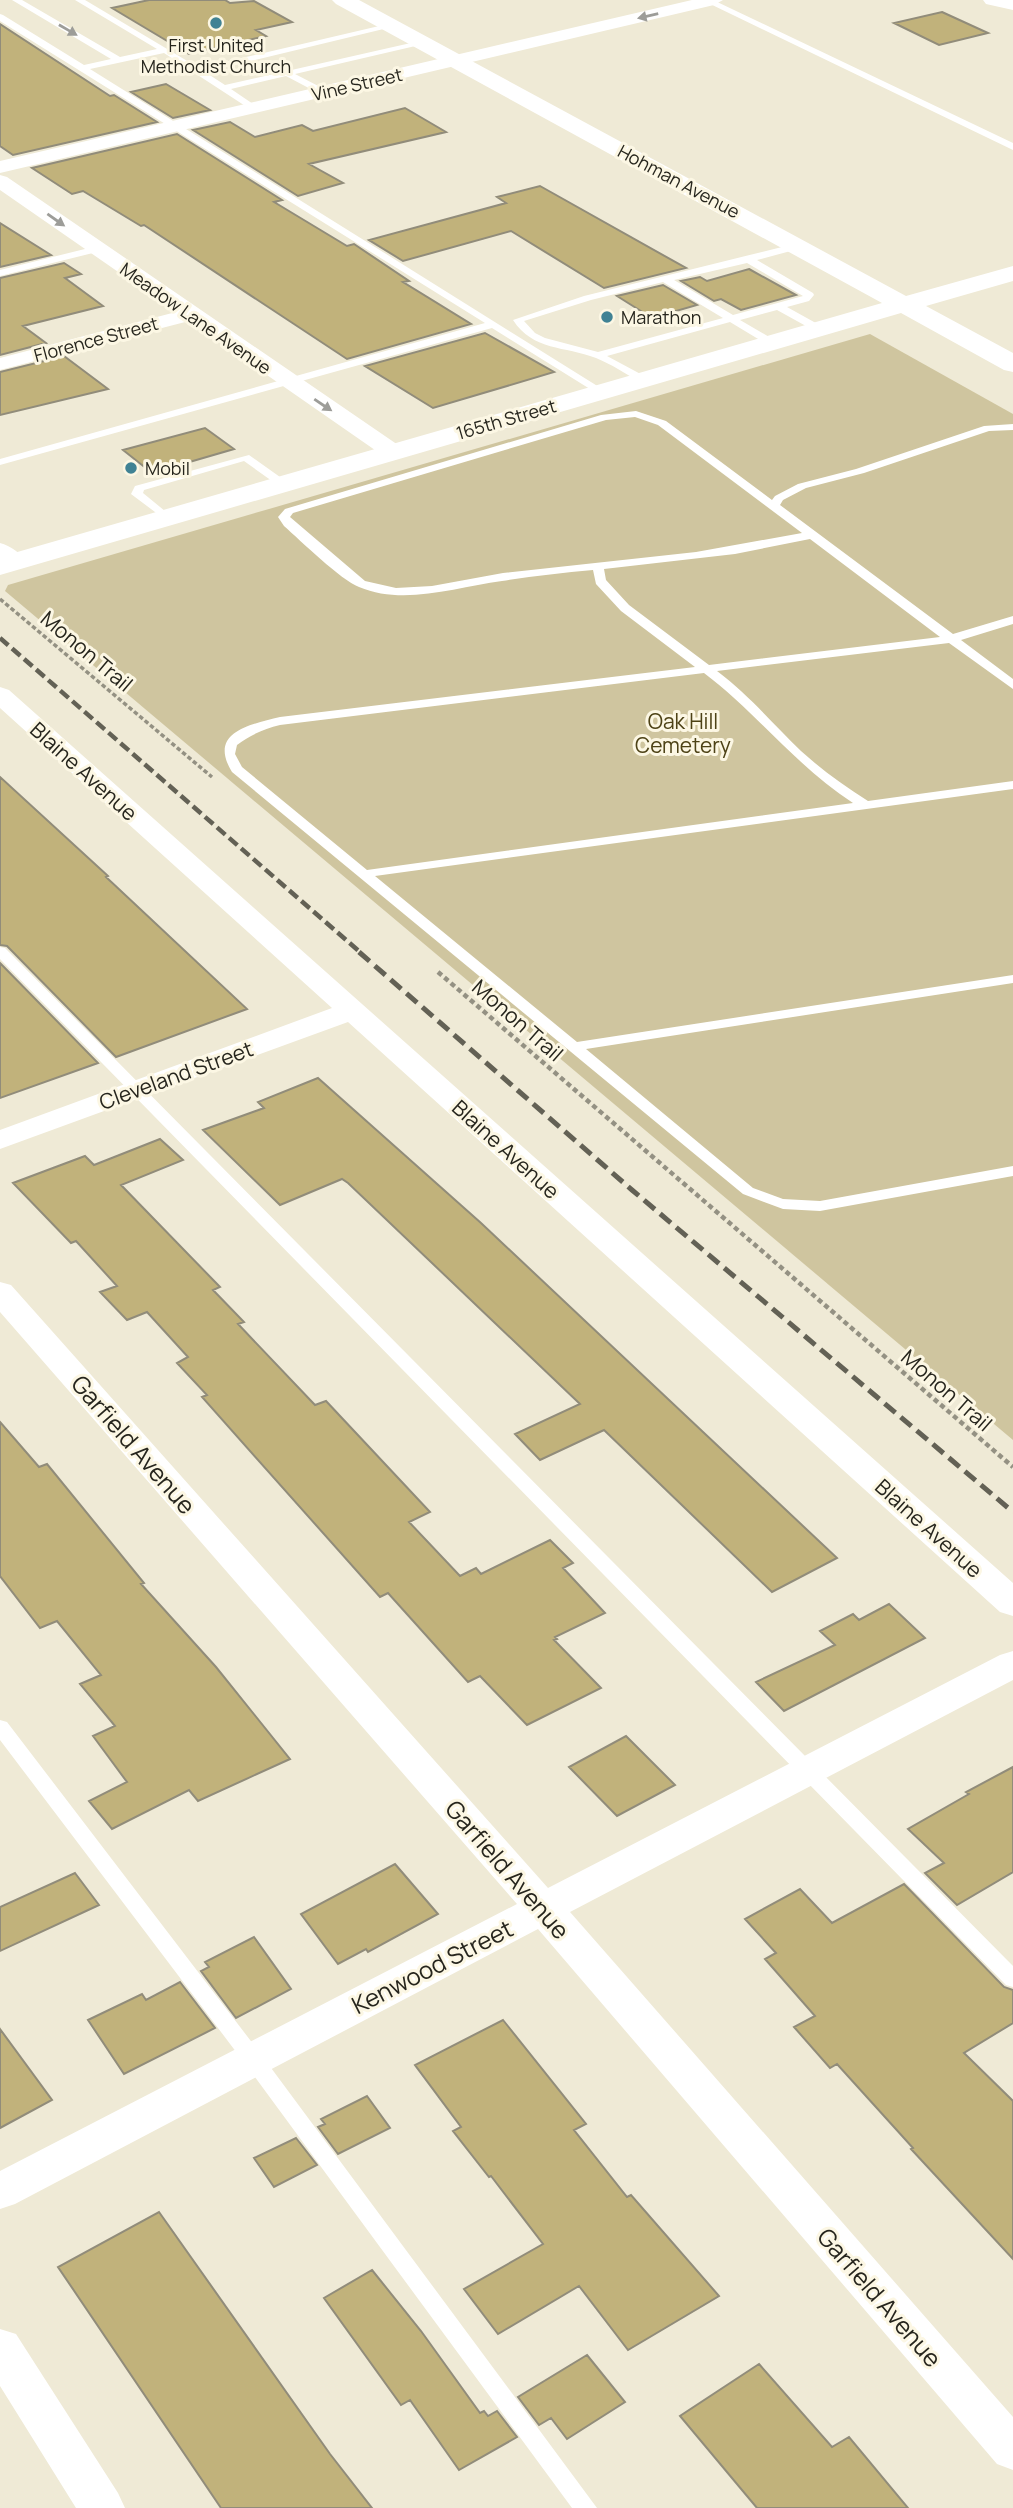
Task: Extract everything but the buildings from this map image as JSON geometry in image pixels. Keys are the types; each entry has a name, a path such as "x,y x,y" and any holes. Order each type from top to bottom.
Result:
{"main road":[{"name":"Hohman Avenue","path":"343,0 1013,364"},
{"name":"165th Street","path":"5,559 167,518 1013,273"}],"street":[{"path":"992,0 1013,5"},
{"name":"Vine Street","path":"0,167 711,1"},
{"name":"Meadow Lane Avenue","path":"0,181 289,383 393,452"},
{"name":"Florence Street","path":"0,364 191,314"},
{"name":"Blaine Avenue","path":"0,695 1013,1603"},
{"name":"Cleveland Street","path":"0,1140 352,1011"},
{"name":"Garfield Avenue","path":"0,1292 543,1908 1013,2450"},
{"name":"Kenwood Street","path":"0,2191 1013,1664"},
{"path":"0,2348 102,2508"}],"lane":[{"path":"16,0 120,61"},
{"path":"79,0 166,50 253,108"},
{"path":"711,1 1013,147"},
{"path":"0,17 602,392"},
{"path":"198,71 391,26"},
{"path":"224,88 421,42"},
{"path":"83,68 166,50"},
{"path":"287,73 323,92"},
{"path":"644,380 598,355 559,349 523,329 518,320 663,278 749,260 798,246"},
{"path":"0,274 97,249"},
{"path":"598,355 778,306 809,295 775,279 749,260"},
{"path":"663,278 772,342"},
{"path":"700,301 716,296"},
{"path":"778,306 819,329"},
{"path":"0,462 494,324"},
{"path":"811,535 749,550 503,577 395,593 375,590 361,584 288,524 284,517 289,511 622,414 643,415 662,423 1013,685"},
{"path":"774,507 779,498 802,486 860,471 988,428 1013,428"},
{"path":"167,518 137,494 139,488 243,458 249,458 284,484"},
{"path":"598,566 600,581 608,593 733,688 798,755 834,785 866,805"},
{"path":"1013,620 951,639 280,721 261,725 231,743 229,754 237,769 748,1191 773,1204 794,1207 820,1206 1013,1171"},
{"path":"364,874 1013,785"},
{"path":"0,951 1013,1979"},
{"path":"573,1047 1013,979"},
{"path":"0,1727 253,2059 586,2508"}],"path":[{"name":"Monon Trail","path":"0,599 216,781"},
{"name":"Monon Trail","path":"435,968 1013,1467"}],"green space":[{"name":"Oak Hill Cemetery","path":"870,334 1013,414 1013,1440 5,591 8,585"}],"railway":[{"path":"0,638 361,953"},
{"path":"359,952 632,1190 1013,1512"}],"place":[{"name":"First United Methodist Church","path":"216,23"},
{"name":"Marathon","path":"607,317"},
{"name":"Mobil","path":"131,468"}]}
